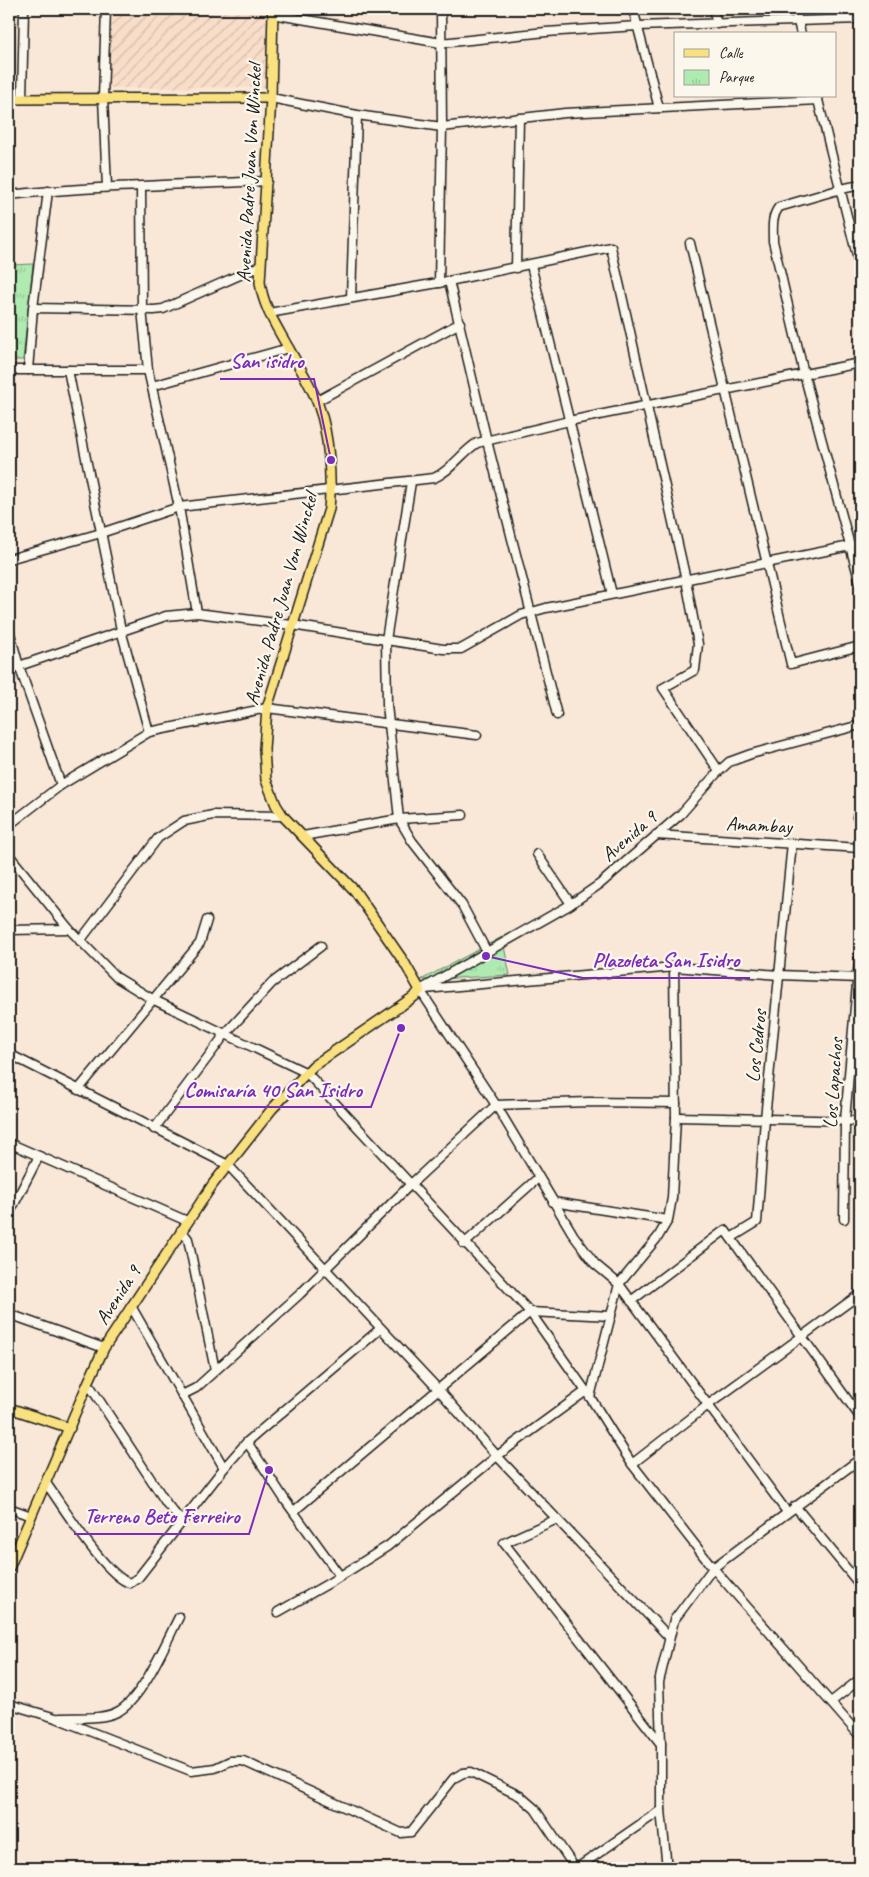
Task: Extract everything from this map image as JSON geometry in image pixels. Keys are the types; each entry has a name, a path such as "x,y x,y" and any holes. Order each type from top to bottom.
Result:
{"main road":[{"name":"Avenida Padre Juan Von Winckel","path":"273,11 267,181 260,266 261,292 269,313 317,401 325,432 331,489 328,509 266,708 264,765 271,794 283,816 355,891 420,990"},
{"path":"9,99 271,98"},
{"path":"307,1072 415,996 420,990"},
{"name":"Avenida 9","path":"9,1568 104,1348 187,1221 228,1165 272,1108 307,1072"},
{"path":"9,1408 70,1428"}],"street":[{"path":"22,99 24,9"},
{"path":"106,9 103,98 107,187"},
{"path":"439,283 442,127 441,9"},
{"path":"633,9 659,108"},
{"path":"713,9 717,24"},
{"path":"795,9 801,32"},
{"path":"273,11 441,43 546,32 637,26 860,19"},
{"path":"271,98 357,115 442,127 565,113 818,98 860,268"},
{"path":"352,298 357,115"},
{"path":"516,268 519,118"},
{"path":"9,195 107,187 267,181"},
{"path":"860,186 841,189 780,207 775,212 772,222 773,241 804,374 860,584"},
{"path":"141,187 142,309 148,370 179,507 197,613"},
{"path":"28,370 48,191"},
{"path":"690,243 791,664 860,646"},
{"path":"269,313 439,283 611,247 686,580 698,644 695,670 663,688 719,771"},
{"path":"531,265 612,594"},
{"path":"34,308 163,309 260,266"},
{"path":"449,281 487,441 557,715"},
{"path":"317,401 460,323"},
{"path":"152,386 289,348"},
{"path":"9,560 101,533 179,507 434,478 441,475 472,446 487,441 569,421 860,363"},
{"path":"9,370 148,370"},
{"path":"68,370 121,630 148,732"},
{"path":"411,482 386,640 387,704 400,819 412,841 462,905 487,952"},
{"path":"19,666 166,616 197,613 292,625 443,649 461,649 521,615 531,612 860,544"},
{"path":"9,630 19,666 61,785"},
{"path":"9,825 61,785 148,732 266,708 477,735"},
{"name":"Avenida 9","path":"420,990 571,904 600,884 681,814 729,762 751,754 860,725"},
{"path":"80,941 158,838 184,821 213,815 283,816"},
{"path":"303,836 400,819 463,815"},
{"name":"Amambay","path":"656,835 860,848"},
{"name":"Los Cedros","path":"731,1238 757,1222 765,1119 792,843"},
{"path":"9,854 69,929 116,977 152,999 307,1072 464,1244 530,1312 588,1394 632,1464 713,1568 860,1736"},
{"path":"537,854 571,904"},
{"path":"78,1090 200,942 207,920"},
{"path":"9,930 69,929"},
{"path":"154,1129 226,1033 272,983 321,946"},
{"name":"Los Lapachos","path":"844,1219 845,1120 860,950"},
{"path":"278,1612 388,1546 497,1456 588,1394 619,1284 658,1237 668,1220 672,1198 676,1117 674,967"},
{"path":"787,1512 619,1284 595,1264 574,1236 496,1105 420,990 674,967 779,975 859,978"},
{"path":"9,1054 228,1165 438,1389 497,1456 669,1637"},
{"path":"182,1396 196,1388 300,1294 324,1268 410,1185 496,1105 589,1102 676,1103"},
{"path":"676,1117 860,1120"},
{"path":"9,1143 187,1221"},
{"path":"9,1214 40,1156"},
{"path":"464,1244 538,1178"},
{"path":"553,1202 668,1220"},
{"path":"181,1230 188,1240 215,1370"},
{"path":"631,1301 725,1230 860,1417"},
{"path":"632,1464 708,1405 860,1294"},
{"path":"131,1306 224,1468"},
{"path":"294,1511 530,1312 611,1316"},
{"path":"9,1314 104,1348"},
{"path":"46,1483 101,1559 123,1581 130,1583 138,1578 246,1442 380,1329"},
{"path":"88,1383 167,1504 182,1522"},
{"path":"246,1442 340,1576"},
{"path":"668,1868 660,1810 661,1744 659,1682 674,1620 713,1568 860,1459"},
{"path":"795,1506 860,1584"},
{"path":"9,1508 32,1516"},
{"path":"557,1519 504,1543 661,1744"},
{"path":"56,1718 106,1716 117,1712 130,1703 139,1692 179,1617"},
{"path":"831,1702 860,1679"},
{"path":"9,1704 56,1718 192,1771 215,1768 230,1761 243,1761 401,1833 411,1832 454,1778 463,1773 471,1772 520,1796 535,1810 576,1868 660,1810"}],"shaded area":[{"path":"112,9 266,9 265,87 107,88"}],"green space":[{"path":"9,253 11,265 33,264 23,360 9,360"},
{"path":"502,937 510,975 421,980"}],"place":[{"name":"San isidro","path":"331,460"},
{"name":"Plazoleta San Isidro","path":"486,956"},
{"name":"Comisaría 40 San Isidro","path":"401,1028"},
{"name":"Terreno Beto Ferreiro","path":"269,1470"}]}
